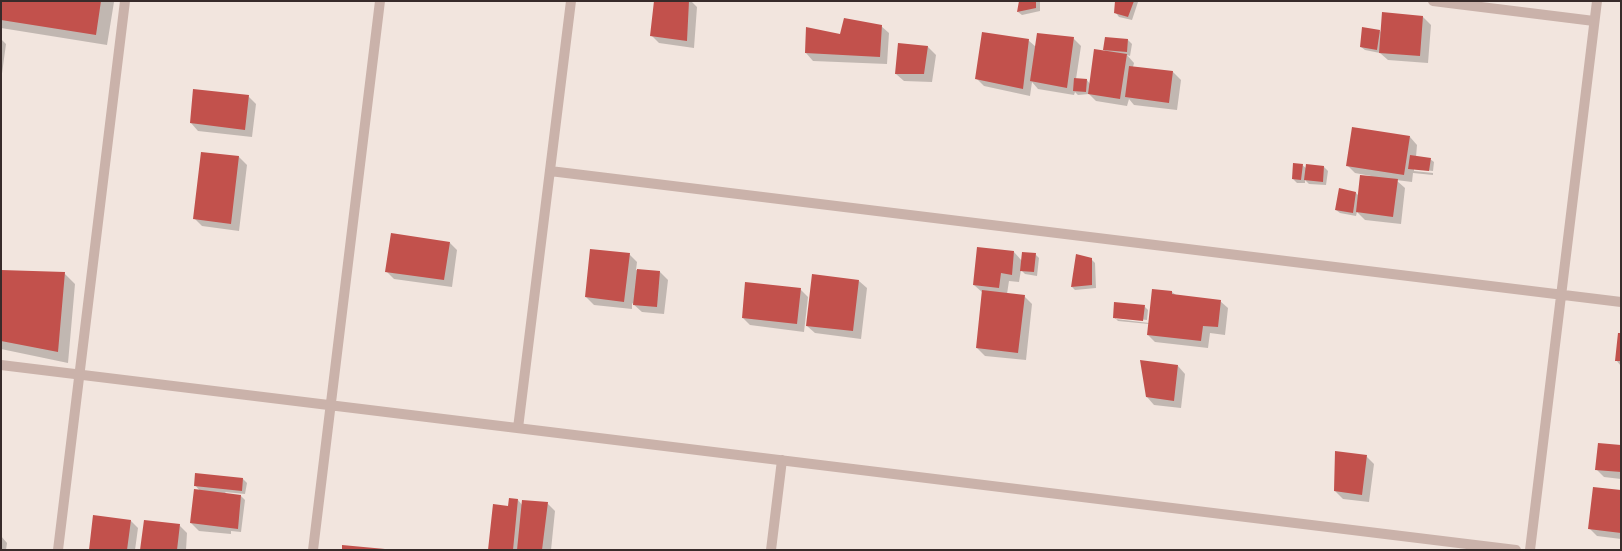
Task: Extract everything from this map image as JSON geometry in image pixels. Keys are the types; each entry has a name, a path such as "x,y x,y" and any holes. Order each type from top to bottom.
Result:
{"street":[{"path":"58,550 125,1"},
{"path":"312,550 380,1"},
{"path":"518,428 571,1"},
{"path":"1433,1 1594,21"},
{"path":"1530,550 1597,1"},
{"path":"550,171 1621,302"},
{"path":"1,365 1516,550"},
{"path":"771,550 782,460"}],"building":[{"path":"1,1 101,1 96,35 1,20"},
{"path":"654,1 689,1 687,41 650,36"},
{"path":"1019,1 1036,1 1036,8 1017,12"},
{"path":"1115,1 1134,1 1128,17 1114,13"},
{"path":"1382,12 1423,16 1420,56 1379,53"},
{"path":"844,18 882,25 880,57 805,53 806,27 840,34"},
{"path":"1362,27 1380,30 1377,50 1360,47"},
{"path":"982,32 1029,39 1023,89 975,79"},
{"path":"1037,33 1074,37 1067,88 1030,81"},
{"path":"1105,37 1128,39 1127,52 1103,50"},
{"path":"898,43 928,46 924,74 895,74"},
{"path":"1094,49 1127,54 1120,99 1088,94"},
{"path":"1129,66 1173,71 1169,103 1125,97"},
{"path":"1074,78 1087,79 1086,92 1073,91"},
{"path":"193,89 249,95 245,130 190,123"},
{"path":"1352,127 1410,136 1404,175 1346,166"},
{"path":"201,152 239,156 231,224 193,219"},
{"path":"1410,155 1431,158 1429,171 1408,169"},
{"path":"1293,163 1303,164 1301,180 1292,179"},
{"path":"1306,164 1324,166 1323,182 1304,180"},
{"path":"1360,175 1398,179 1393,217 1356,212"},
{"path":"1339,188 1356,192 1353,213 1335,210"},
{"path":"391,233 450,242 444,280 385,272"},
{"path":"977,247 1014,251 1012,275 1001,273 999,288 973,285"},
{"path":"590,249 630,253 624,302 585,297"},
{"path":"1022,252 1036,253 1034,272 1020,271"},
{"path":"1076,254 1092,258 1092,285 1071,287"},
{"path":"637,269 660,271 657,307 633,305"},
{"path":"1,270 65,272 58,352 1,341"},
{"path":"812,274 859,280 853,331 806,326"},
{"path":"745,282 801,288 797,324 742,318"},
{"path":"1152,289 1172,291 1172,294 1221,300 1218,327 1203,326 1201,341 1147,335"},
{"path":"982,290 1025,295 1018,353 976,348"},
{"path":"1114,302 1145,305 1143,321 1113,318"},
{"path":"1618,333 1621,333 1621,361 1615,361"},
{"path":"1140,360 1178,365 1174,401 1146,397"},
{"path":"1598,443 1621,445 1621,472 1595,470"},
{"path":"1335,451 1367,455 1362,495 1334,491"},
{"path":"195,473 243,478 242,491 194,486"},
{"path":"1593,487 1621,490 1621,533 1588,529"},
{"path":"194,489 241,495 238,529 190,523"},
{"path":"509,498 518,499 513,550 488,550 493,504 508,506"},
{"path":"522,500 548,502 542,550 517,550"},
{"path":"93,515 131,520 127,550 89,550"},
{"path":"144,520 180,524 177,550 140,550"},
{"path":"342,545 385,549 385,550 342,550"}]}
